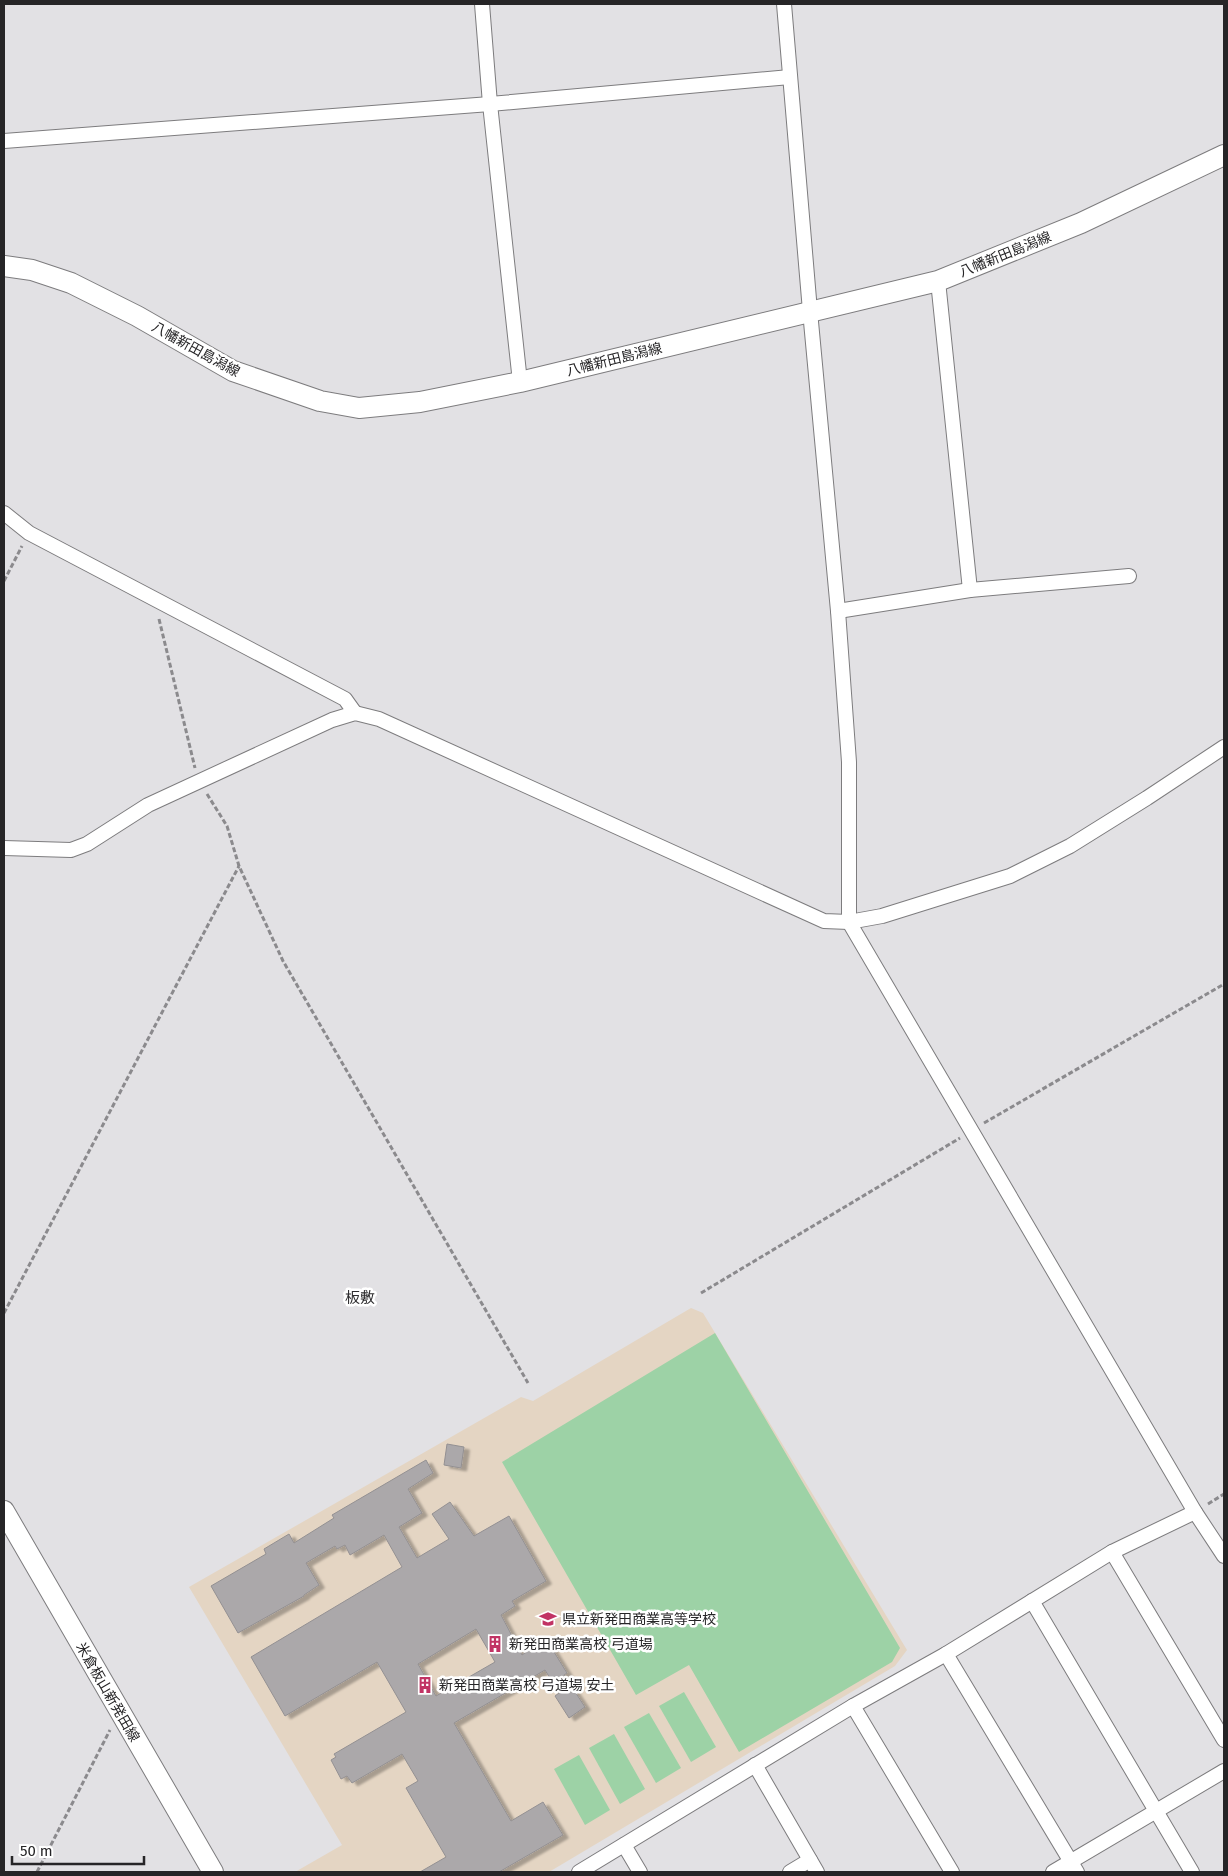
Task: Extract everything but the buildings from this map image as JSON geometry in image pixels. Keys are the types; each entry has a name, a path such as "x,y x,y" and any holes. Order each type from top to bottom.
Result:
{"main road":[{"name":"八幡新田島潟線","path":"4,266 32,270 71,282 136,316 232,371 320,401 359,408 420,402 520,382 938,281 1081,223 1224,155"},
{"name":"米倉板山新発田線","path":"4,1511 213,1872"}],"street":[{"path":"482,4 490,104 520,382"},
{"path":"784,4 838,611 849,762 849,922 1194,1512 1224,1556"},
{"path":"4,140 490,104 790,77"},
{"path":"938,281 970,590"},
{"path":"4,513 30,534 345,699 355,713"},
{"path":"838,611 970,590 1129,576"},
{"path":"4,848 71,850 87,844 148,805 332,720 355,713 379,720 824,921 849,922 891,913 1010,876 1070,846 1224,747"},
{"path":"578,1872 624,1846 853,1706 946,1654 1112,1552 1194,1512"},
{"path":"1112,1552 1224,1740"},
{"path":"1032,1601 1192,1872"},
{"path":"946,1654 1074,1867"},
{"path":"853,1706 952,1872"},
{"path":"755,1765 814,1866 790,1872"},
{"path":"1053,1872 1074,1867 1156,1811 1224,1771"},
{"path":"624,1846 640,1872"}],"path":[{"path":"4,581 30,534"},
{"path":"154,600 198,781 227,826 239,866 282,961 528,1383"},
{"path":"4,1313 239,866"},
{"path":"37,1872 119,1711"}],"shaded area":[{"name":"県立新発田商業高等学校","path":"691,1308 703,1313 907,1650 895,1666 549,1872 295,1872 342,1845 189,1587 521,1397 533,1401"}],"green space":[{"path":"715,1333 900,1648 892,1662 739,1752 689,1665 636,1695 502,1462"},
{"path":"684,1692 716,1747 691,1762 659,1706"},
{"path":"649,1713 681,1768 656,1783 624,1727"},
{"path":"614,1734 645,1789 620,1804 589,1748"},
{"path":"579,1755 610,1810 585,1825 554,1769"}],"place":[{"name":"県立新発田商業高等学校","path":"548,1619"},
{"name":"新発田商業高校 弓道場","path":"495,1644"},
{"name":"新発田商業高校 弓道場 安土","path":"425,1685"}],"district":[{"name":"板敷","path":"360,1298"}]}
